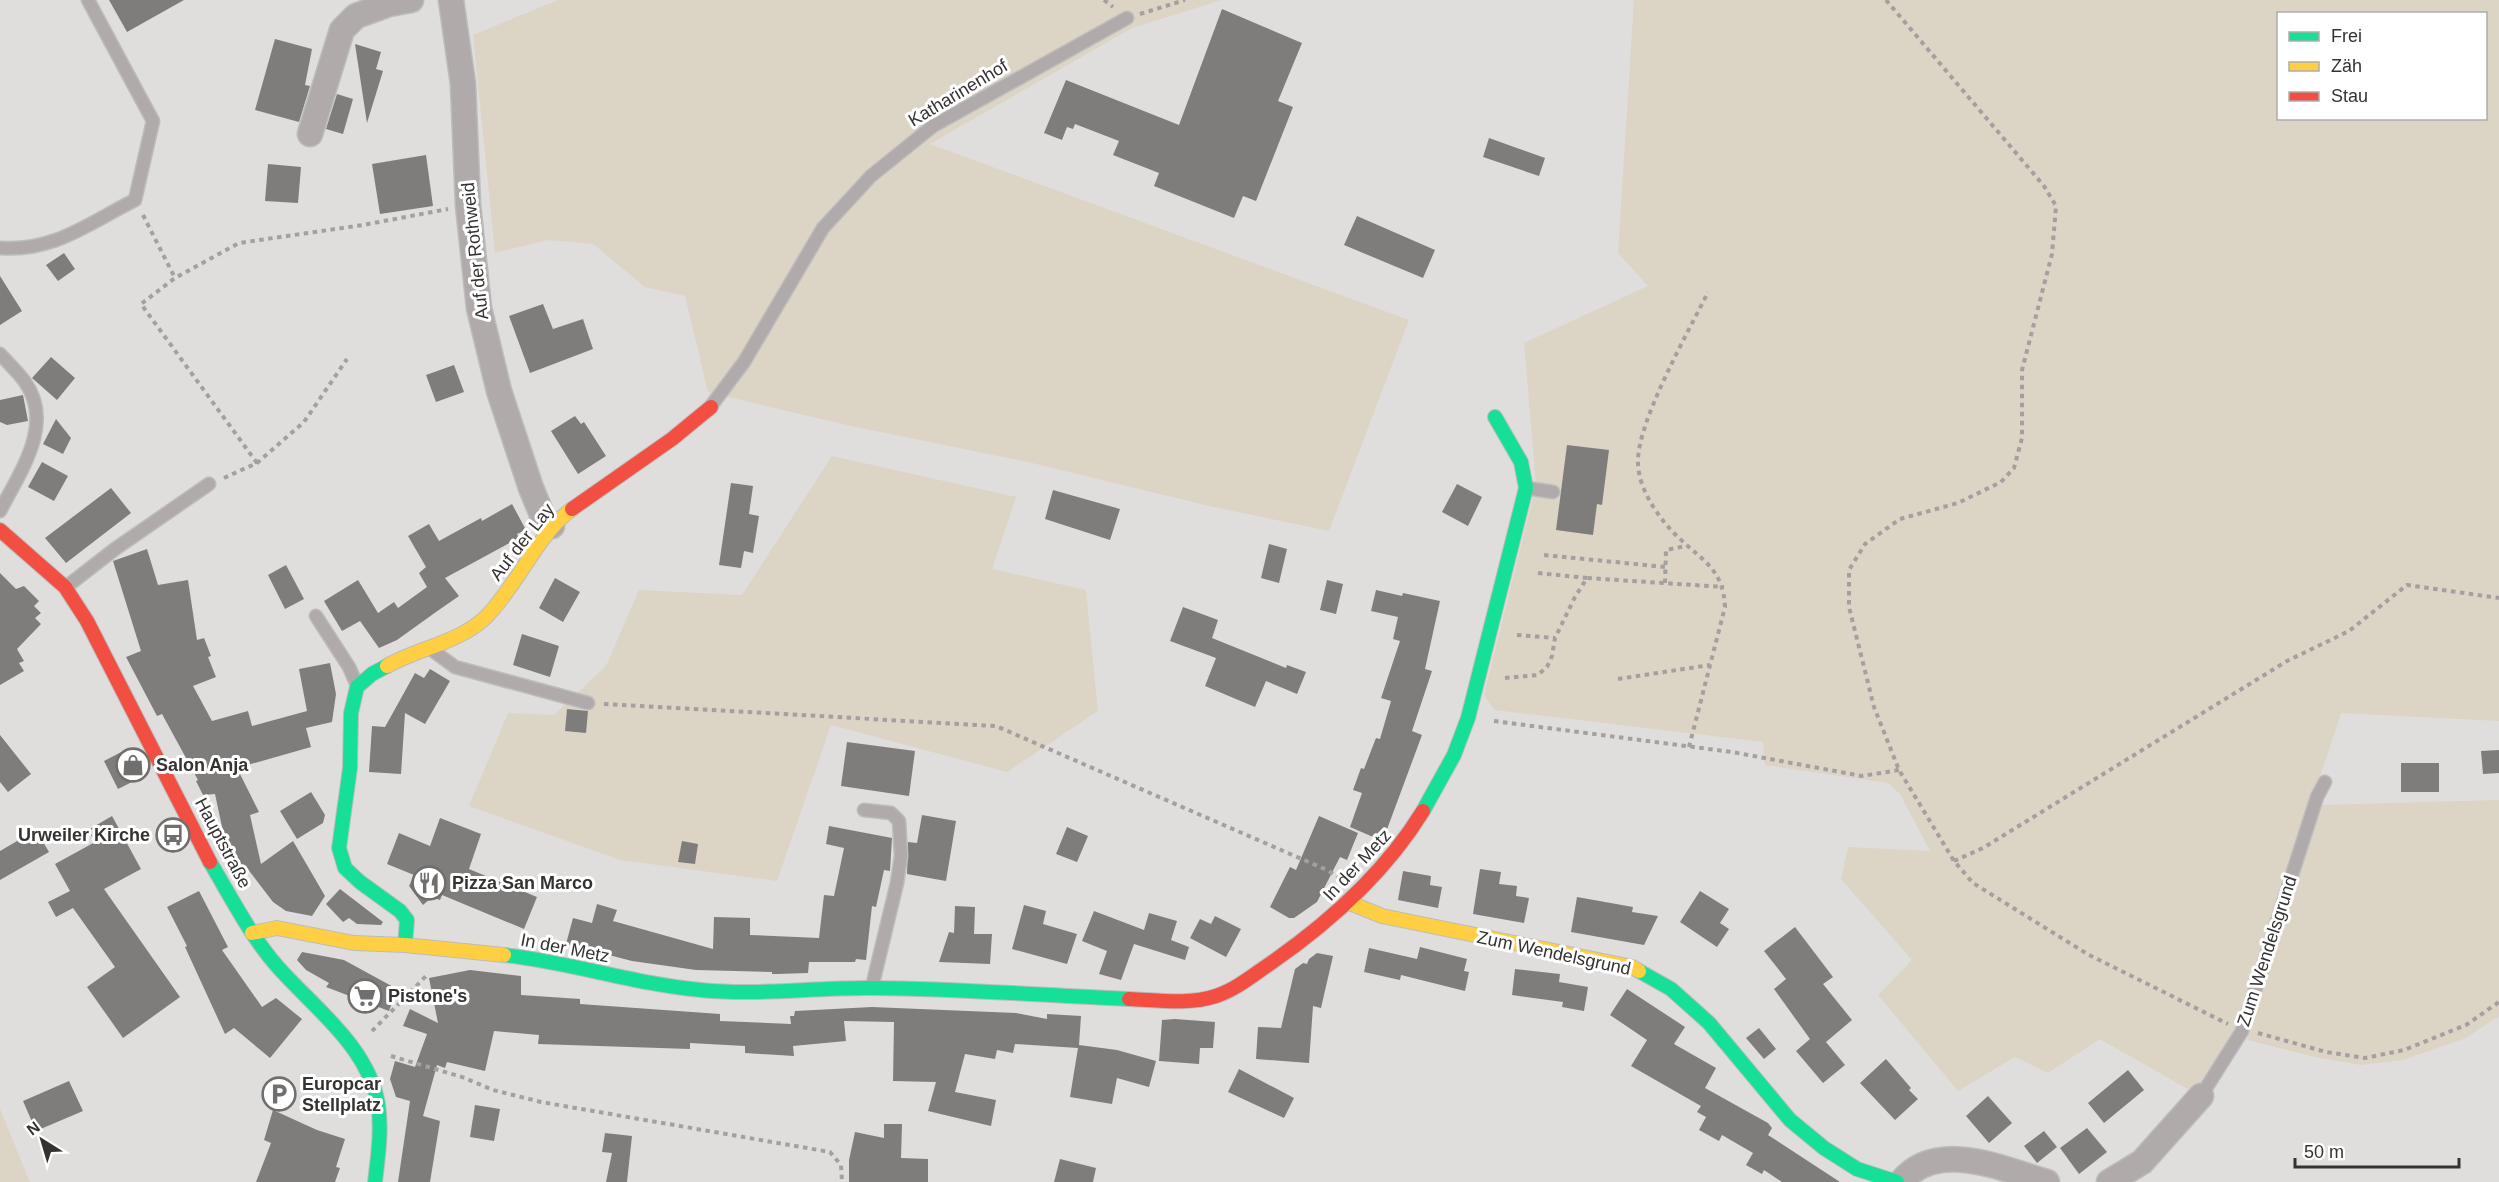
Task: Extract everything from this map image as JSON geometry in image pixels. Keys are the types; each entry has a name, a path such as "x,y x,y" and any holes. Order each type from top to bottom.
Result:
{"street":[{"path":"310,134 342,30 356,16 389,4 411,0"},
{"name":"Auf der Rothweid","path":"451,0 463,84 468,205 479,308 499,391 531,488 543,517 552,526"},
{"name":"Auf der Lay","path":"357,687 372,674 399,659 461,634 485,618 515,582 552,526 574,507 672,439 711,406"},
{"name":"In der Metz","path":"252,933 277,928 354,943 405,945 541,959 628,979 701,990 777,993 872,988 1183,1001 1215,996 1240,984 1294,947 1350,903 1419,821 1449,765 1468,718 1526,488 1521,462 1494,417"},
{"name":"Hauptstraße","path":"0,530 65,587 87,621 210,861 252,933 276,965 355,1049 370,1076 378,1104 380,1134 375,1182"},
{"path":"357,687 351,713 350,768 339,848 345,868 400,911 407,920 405,945"},
{"name":"Zum Wendelsgrund","path":"1350,903 1382,915 1632,967 1671,989 1709,1023 1790,1120 1824,1148 1857,1169 1899,1182 1911,1170 1939,1160 1961,1158 2047,1182"},
{"name":"Zum Wendelsgrund","path":"2109,1182 2142,1162 2201,1096"}],"lane":[{"path":"0,248 19,249 62,240 135,200 153,121 88,0"},
{"name":"Katharinenhof","path":"711,406 744,362 823,228 871,176 933,126 1127,18"},
{"path":"0,354 25,381 36,402 38,426 24,465 0,511"},
{"path":"65,587 115,549 209,484"},
{"path":"1526,488 1553,492"},
{"path":"316,616 349,667 357,687"},
{"path":"430,648 455,667 588,703"},
{"name":"Zum Wendelsgrund","path":"2201,1096 2242,1031 2280,906 2317,797 2325,782"},
{"path":"864,810 891,813 899,821 901,856 897,883 872,988"}],"path":[{"path":"1127,18 1185,0"},
{"path":"1886,0 2044,186 2056,206 2052,254 2022,370 2022,438 2014,468 2001,482 1958,503 1900,519 1866,544 1849,570 1849,607 1874,707 1899,770 1954,861 1973,884 2089,955 2242,1031 2262,1034 2326,1052 2365,1058 2404,1050 2466,1026 2499,1002"},
{"path":"135,200 175,278"},
{"path":"257,463 141,304 175,278 239,243 363,225 468,205"},
{"path":"1689,747 1725,607 1724,587 1712,568 1666,527 1649,501 1638,465 1640,443 1660,390 1708,292"},
{"path":"209,484 257,463 304,422 347,359"},
{"path":"1665,583 1666,550 1687,546"},
{"path":"1544,555 1665,567"},
{"path":"1538,573 1724,587"},
{"path":"1478,679 1538,675 1547,668 1555,638 1587,578"},
{"path":"1954,861 1983,848 2287,661 2349,632 2406,585 2499,598"},
{"path":"1517,635 1555,638"},
{"path":"1618,679 1710,665"},
{"path":"588,703 996,726 1328,870 1361,892"},
{"path":"1468,718 1689,747 1862,776 1899,770"},
{"path":"355,1049 427,975 438,970"},
{"path":"355,1049 386,1055 462,1077 493,1090 541,1102 830,1152 841,1165 842,1182"}],"shaded area":[{"path":"558,0 1222,0 1132,28 930,144 1409,320 1329,531 1209,506 1028,462 846,425 708,392 685,296 645,287 593,244 548,240 495,253 473,35"},
{"path":"1634,0 2499,0 2499,721 2341,713 2233,1037 2193,1092 2100,1039 2048,1073 2015,1057 1958,1091 1878,995 1912,960 1841,879 1848,847 1930,851 1900,794 1888,783 1765,765 1763,742 1494,710 1484,695 1536,485 1524,343 1648,286 1618,253"},
{"path":"832,456 1016,497 992,569 1086,590 1098,711 1007,772 831,725 777,881 620,860 469,806 508,713 554,715 606,666 639,590 742,595"},
{"path":"2499,800 2499,1016 2466,1038 2403,1060 2361,1065 2319,1058 2247,1040 2320,805"},
{"path":"0,1109 30,1182 0,1182"}],"building":[{"path":"109,0 184,0 127,32"},
{"path":"1222,9 1302,43 1278,101 1293,107 1256,201 1243,196 1234,218 1154,186 1159,173 1113,155 1119,141 1075,124 1073,129 1067,127 1062,140 1044,133 1066,80 1179,125"},
{"path":"275,39 312,49 305,85 310,86 299,122 255,110"},
{"path":"355,44 381,52 376,69 383,71 367,123"},
{"path":"337,94 353,99 343,134 326,129"},
{"path":"1489,138 1545,158 1539,176 1483,157"},
{"path":"426,155 433,206 380,214 372,164"},
{"path":"268,164 301,167 298,203 265,201"},
{"path":"1357,216 1435,250 1423,278 1344,245"},
{"path":"64,253 75,269 58,281 46,265"},
{"path":"0,276 22,311 0,325"},
{"path":"543,304 553,329 583,319 593,349 530,373 509,316"},
{"path":"51,357 75,378 57,400 32,378"},
{"path":"454,365 464,392 436,402 426,375"},
{"path":"23,395 28,421 7,425 0,422 0,400"},
{"path":"575,416 581,424 584,422 606,456 578,474 551,431"},
{"path":"56,419 71,438 63,454 43,444"},
{"path":"1567,445 1609,450 1602,505 1597,504 1593,535 1556,530"},
{"path":"42,462 68,476 54,501 28,487"},
{"path":"731,483 753,486 749,514 759,516 753,553 744,551 741,568 719,565"},
{"path":"1457,484 1482,497 1468,526 1442,512"},
{"path":"111,488 131,513 66,563 45,538"},
{"path":"1053,490 1120,509 1110,540 1045,519"},
{"path":"512,504 526,530 517,534 519,538 445,578 459,596 397,640 379,648 360,621 342,631 324,601 358,580 378,613 394,602 398,608 427,587 419,573 426,567 408,536 429,524 439,541"},
{"path":"1269,544 1287,549 1279,583 1261,578"},
{"path":"147,549 158,585 188,580 197,640 204,638 216,677 193,686 212,721 248,711 252,726 307,711 299,669 330,663 336,694 332,722 306,728 311,747 237,768 259,812 250,815 261,864 293,841 325,896 312,916 286,911 273,902 247,868 237,870 228,855 215,794 203,795 196,781 198,780 162,714 157,716 126,657 141,651 113,561"},
{"path":"286,565 304,599 285,609 268,575"},
{"path":"0,573 16,589 24,586 39,601 34,606 41,613 35,618 41,624 17,649 24,661 19,663 24,671 0,685"},
{"path":"555,578 580,592 563,622 539,608"},
{"path":"1327,580 1343,584 1336,614 1320,610"},
{"path":"1376,590 1440,601 1425,669 1432,671 1412,731 1422,735 1386,832 1380,840 1350,827 1362,793 1353,790 1376,738 1380,739 1391,701 1381,698 1400,641 1393,639 1398,617 1371,611"},
{"path":"1183,607 1218,620 1212,638 1286,668 1287,665 1306,672 1297,694 1266,681 1255,707 1205,686 1216,658 1170,641"},
{"path":"522,634 559,646 550,677 513,665"},
{"path":"430,669 450,681 425,724 405,713 401,774 369,772 372,726 385,727 415,673 424,678"},
{"path":"567,709 588,711 586,733 565,731"},
{"path":"0,735 31,774 8,792 0,782"},
{"path":"847,742 915,751 909,796 841,786"},
{"path":"129,748 144,776 118,789 104,761"},
{"path":"2499,750 2499,773 2483,774 2481,751"},
{"path":"2401,763 2439,763 2439,792 2401,792"},
{"path":"311,792 325,815 323,823 297,839 280,811"},
{"path":"922,815 956,821 946,881 907,874 908,842 917,843"},
{"path":"112,816 141,869 104,889 180,997 123,1038 87,987 115,967 73,908 56,917 48,902 70,891 55,864 95,842 88,830"},
{"path":"1319,816 1358,833 1347,860 1340,857 1317,902 1294,918 1289,918 1270,907 1290,867 1296,870"},
{"path":"440,818 481,834 469,869 537,897 524,929 442,895 440,900 432,897 423,905 409,886 414,875 387,864 399,833 430,846"},
{"path":"829,826 892,838 890,871 884,870 876,907 872,906 866,960 809,962 808,973 772,974 772,972 696,970 632,961 566,944 573,918 592,923 597,904 617,910 613,921 713,949 714,917 750,918 750,935 819,938 824,895 834,896 844,848 826,844"},
{"path":"1067,827 1088,836 1077,862 1056,854"},
{"path":"36,830 49,852 0,880 0,851"},
{"path":"682,841 698,844 695,864 678,862"},
{"path":"1480,869 1501,872 1499,884 1517,886 1516,896 1529,898 1524,923 1473,914"},
{"path":"1403,871 1431,876 1430,885 1442,887 1438,908 1398,900"},
{"path":"340,889 383,922 381,925 357,924 349,918 343,922 326,904"},
{"path":"199,891 228,947 222,950 262,1007 276,998 302,1019 270,1058 234,1028 225,1034 185,947 187,946 167,907"},
{"path":"1700,891 1729,909 1720,923 1729,929 1717,947 1680,922"},
{"path":"1577,897 1633,907 1632,912 1658,916 1644,945 1571,932"},
{"path":"1024,905 1046,911 1043,924 1077,934 1067,964 1012,949"},
{"path":"955,906 975,907 974,934 992,934 990,964 939,962 949,932 954,933"},
{"path":"1094,911 1144,930 1149,913 1177,921 1171,940 1189,947 1185,960 1134,944 1121,980 1099,974 1107,951 1082,941"},
{"path":"1215,916 1241,929 1226,957 1190,938 1200,919 1211,924"},
{"path":"1795,927 1833,977 1823,984 1852,1020 1826,1042 1845,1065 1823,1083 1796,1051 1810,1039 1774,989 1786,979 1764,951"},
{"path":"1420,947 1467,959 1464,971 1469,972 1465,991 1401,975 1400,980 1364,972 1369,948 1417,959"},
{"path":"302,952 344,960 397,989 389,1011 326,987 329,983 306,970 297,960"},
{"path":"1317,953 1333,956 1321,1008 1313,1006 1309,1063 1256,1059 1258,1027 1281,1028 1295,969 1303,963 1307,964 1309,959"},
{"path":"1515,969 1560,974 1559,982 1588,987 1584,1011 1562,1007 1563,1002 1512,995"},
{"path":"470,970 521,976 521,995 580,999 580,1004 720,1014 720,1021 791,1024 790,1016 794,1016 795,1011 872,1007 1016,1013 1047,1019 1047,1014 1081,1016 1079,1045 1117,1050 1156,1061 1149,1087 1117,1078 1112,1104 1070,1097 1078,1048 1015,1044 1013,1053 997,1050 995,1059 965,1054 955,1092 996,1100 991,1126 928,1111 936,1082 893,1081 894,1022 844,1021 846,1041 793,1046 794,1056 745,1053 745,1046 690,1043 690,1049 538,1044 539,1035 494,1031 485,1071 447,1062 445,1068 437,1065 423,1116 440,1121 430,1182 398,1182 410,1101 396,1097 390,1079 395,1061 415,1067 427,1034 403,1026 410,1009 438,1023 429,978"},
{"path":"1627,989 1685,1027 1674,1044 1716,1068 1705,1088 1768,1123 1772,1128 1768,1135 1840,1182 1782,1182 1764,1170 1762,1174 1746,1165 1753,1153 1722,1135 1719,1141 1699,1130 1706,1117 1697,1112 1701,1106 1631,1066 1647,1040 1610,1015"},
{"path":"1162,1020 1215,1022 1213,1048 1200,1048 1199,1064 1159,1061"},
{"path":"1759,1028 1776,1049 1764,1059 1746,1038"},
{"path":"1886,1059 1918,1099 1895,1120 1860,1083"},
{"path":"1239,1069 1294,1098 1284,1118 1228,1092"},
{"path":"2128,1070 2144,1090 2104,1123 2088,1103"},
{"path":"69,1081 83,1111 36,1131 23,1101"},
{"path":"1988,1096 2012,1123 1989,1143 1966,1116"},
{"path":"475,1105 500,1109 494,1141 470,1137"},
{"path":"273,1110 317,1130 345,1139 336,1167 340,1168 335,1182 256,1182 271,1143 264,1140"},
{"path":"884,1124 902,1124 901,1158 928,1159 928,1182 849,1182 849,1160 855,1132 884,1138"},
{"path":"2087,1128 2107,1152 2079,1174 2060,1148"},
{"path":"2044,1131 2057,1147 2037,1163 2024,1146"},
{"path":"605,1133 632,1136 627,1182 606,1182 612,1153 602,1152"},
{"path":"1060,1159 1096,1168 1093,1182 1054,1182"}],"traffic: fast":[{"path":"1423,811 1454,755 1468,718 1526,488 1521,462 1495,417"},
{"path":"387,666 372,674 357,687 351,713 350,768 339,848 345,868 400,911 407,920 405,945"},
{"path":"210,862 267,954 338,1029 363,1064 378,1104 380,1124 375,1182"},
{"path":"504,955 651,983 723,992 874,988 1129,999"},
{"path":"1639,971 1671,989 1709,1023 1790,1120 1824,1148 1857,1169 1897,1182"}],"traffic: slow":[{"path":"387,666 464,633 486,617 549,531 572,509"},
{"path":"1350,903 1382,916 1632,967 1639,971"},
{"path":"252,933 277,928 354,943 405,945 504,955"}],"traffic: jam":[{"path":"572,509 672,439 711,407"},
{"path":"0,530 65,587 87,621 210,862"},
{"path":"1129,999 1195,1000 1231,990 1314,931 1355,895 1392,855 1423,811"}],"place":[{"name":"Salon Anja","path":"133,765"},
{"name":"Urweiler Kirche","path":"173,835"},
{"name":"Pizza San Marco","path":"429,883"},
{"name":"Pistone's","path":"365,996"},
{"name":"Europcar Stellplatz","path":"279,1094"}]}
